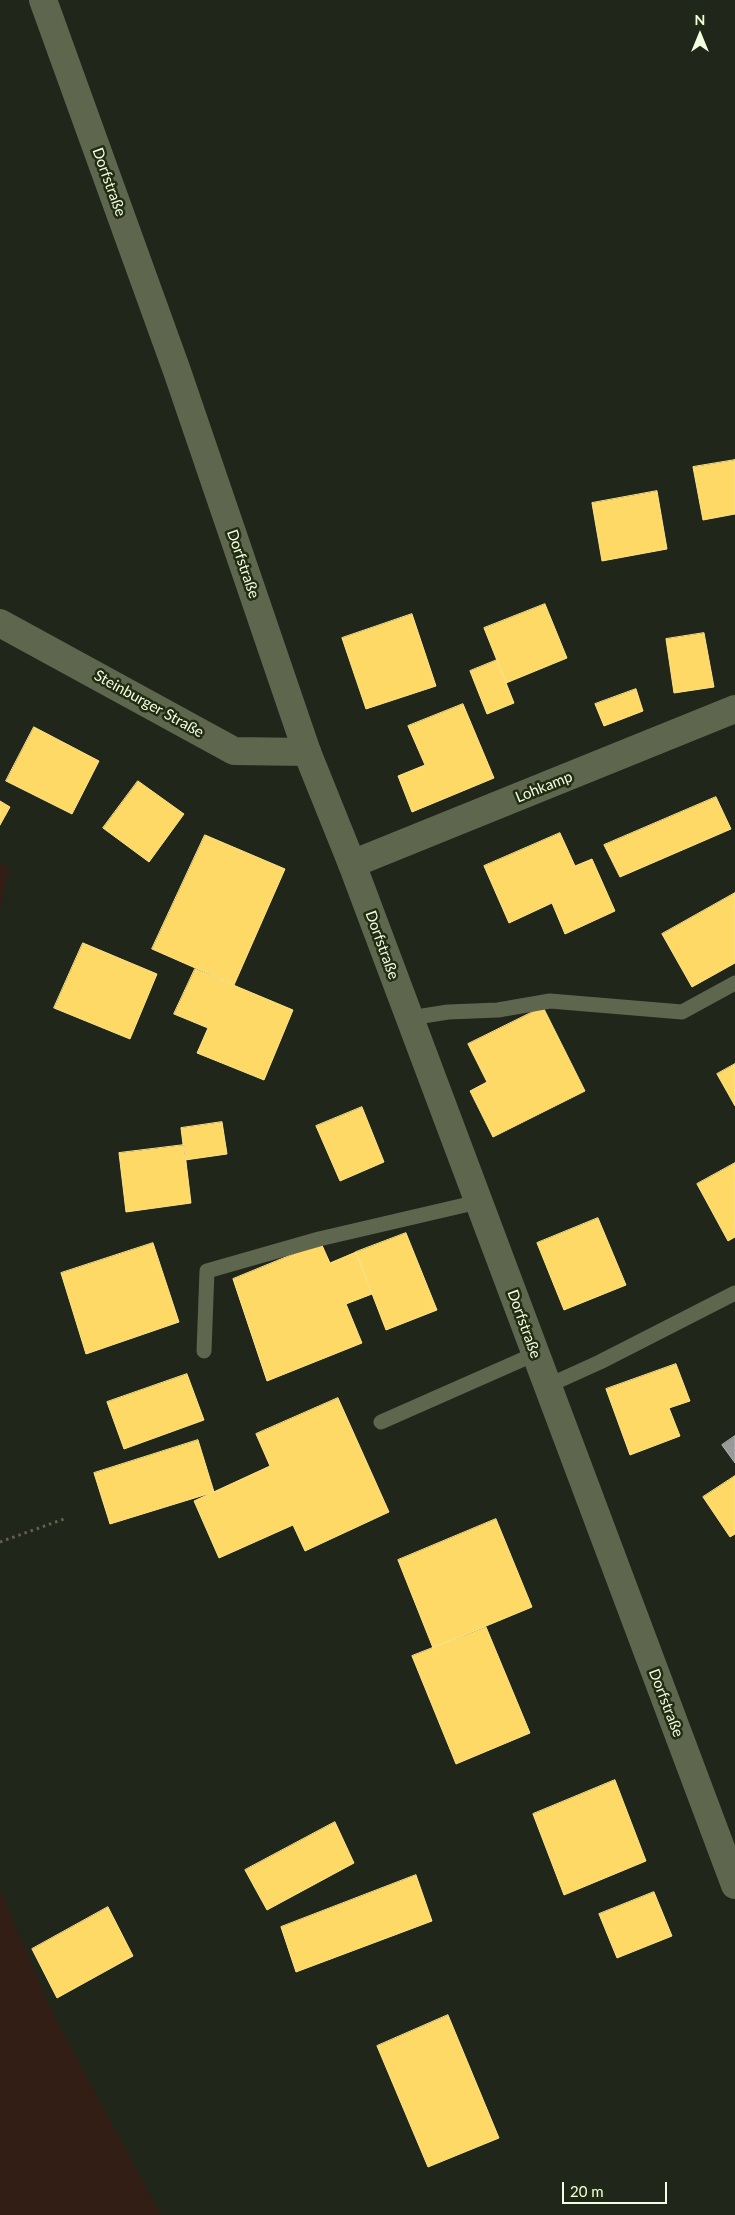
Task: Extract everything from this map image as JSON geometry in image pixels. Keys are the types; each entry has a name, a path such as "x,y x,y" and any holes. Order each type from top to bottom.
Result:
{"street":[{"name":"Dorfstraße","path":"43,0 177,371 307,752 352,864 546,1386 735,1884"},
{"name":"Steinburger Straße","path":"0,623 234,751 307,752"},
{"name":"Lohkamp","path":"352,864 735,709"}],"lane":[{"path":"410,1018 448,1012 498,1010 550,1001 682,1012 735,983"},
{"path":"204,1351 207,1271 319,1238 478,1202"},
{"path":"546,1386 600,1362 735,1293"},
{"path":"381,1422 535,1354"}],"path":[{"path":"0,1542 64,1519"}],"shaded area":[{"path":"0,863 9,868 0,912"},
{"path":"0,1890 53,2014 161,2215 0,2215"}],"building: Homes":[{"path":"735,460 735,514 703,520 693,467"},
{"path":"657,491 667,549 602,561 592,503"},
{"path":"545,604 567,658 506,683 484,628"},
{"path":"412,614 436,686 366,709 342,638"},
{"path":"704,633 714,687 674,693 666,639"},
{"path":"497,660 514,703 487,714 470,671"},
{"path":"636,689 643,711 604,726 595,704"},
{"path":"463,704 494,778 412,812 398,776 425,765 408,726"},
{"path":"34,727 99,761 72,814 6,781"},
{"path":"138,781 184,814 149,862 103,828"},
{"path":"716,797 731,829 620,877 604,845"},
{"path":"0,801 10,807 0,825"},
{"path":"560,833 575,866 592,859 615,911 565,934 552,903 509,923 484,866"},
{"path":"205,835 285,869 234,985 152,949"},
{"path":"735,893 735,963 692,987 662,934"},
{"path":"83,943 157,974 130,1039 54,1008"},
{"path":"195,969 293,1010 264,1080 197,1053 208,1028 174,1014"},
{"path":"543,1007 585,1091 493,1137 470,1091 487,1082 468,1044"},
{"path":"735,1064 735,1106 717,1074"},
{"path":"362,1107 384,1162 340,1181 316,1126"},
{"path":"222,1122 227,1154 185,1160 181,1128"},
{"path":"184,1145 191,1203 126,1212 119,1153"},
{"path":"735,1163 735,1237 728,1241 697,1184"},
{"path":"598,1218 626,1285 564,1310 537,1243"},
{"path":"406,1233 437,1310 386,1330 356,1252"},
{"path":"153,1243 179,1322 86,1354 61,1273"},
{"path":"321,1243 330,1263 356,1252 372,1294 346,1304 362,1343 267,1381 233,1279"},
{"path":"676,1364 690,1401 669,1408 680,1436 630,1455 606,1389"},
{"path":"187,1374 204,1420 124,1449 107,1402"},
{"path":"338,1398 389,1512 305,1551 293,1525 219,1558 194,1501 270,1466 256,1434"},
{"path":"198,1440 214,1492 110,1524 94,1473"},
{"path":"735,1476 735,1534 730,1537 703,1497"},
{"path":"496,1519 532,1607 433,1648 398,1560"},
{"path":"486,1627 530,1733 456,1764 412,1656"},
{"path":"615,1780 646,1861 564,1895 533,1814"},
{"path":"335,1822 354,1863 267,1910 245,1870"},
{"path":"416,1875 432,1921 296,1972 281,1927"},
{"path":"654,1892 672,1936 617,1958 599,1914"},
{"path":"108,1907 133,1956 57,1998 32,1949"},
{"path":"448,2015 499,2138 428,2167 377,2046"}],"building: Industry":[{"path":"735,1436 735,1463 722,1445"}]}
